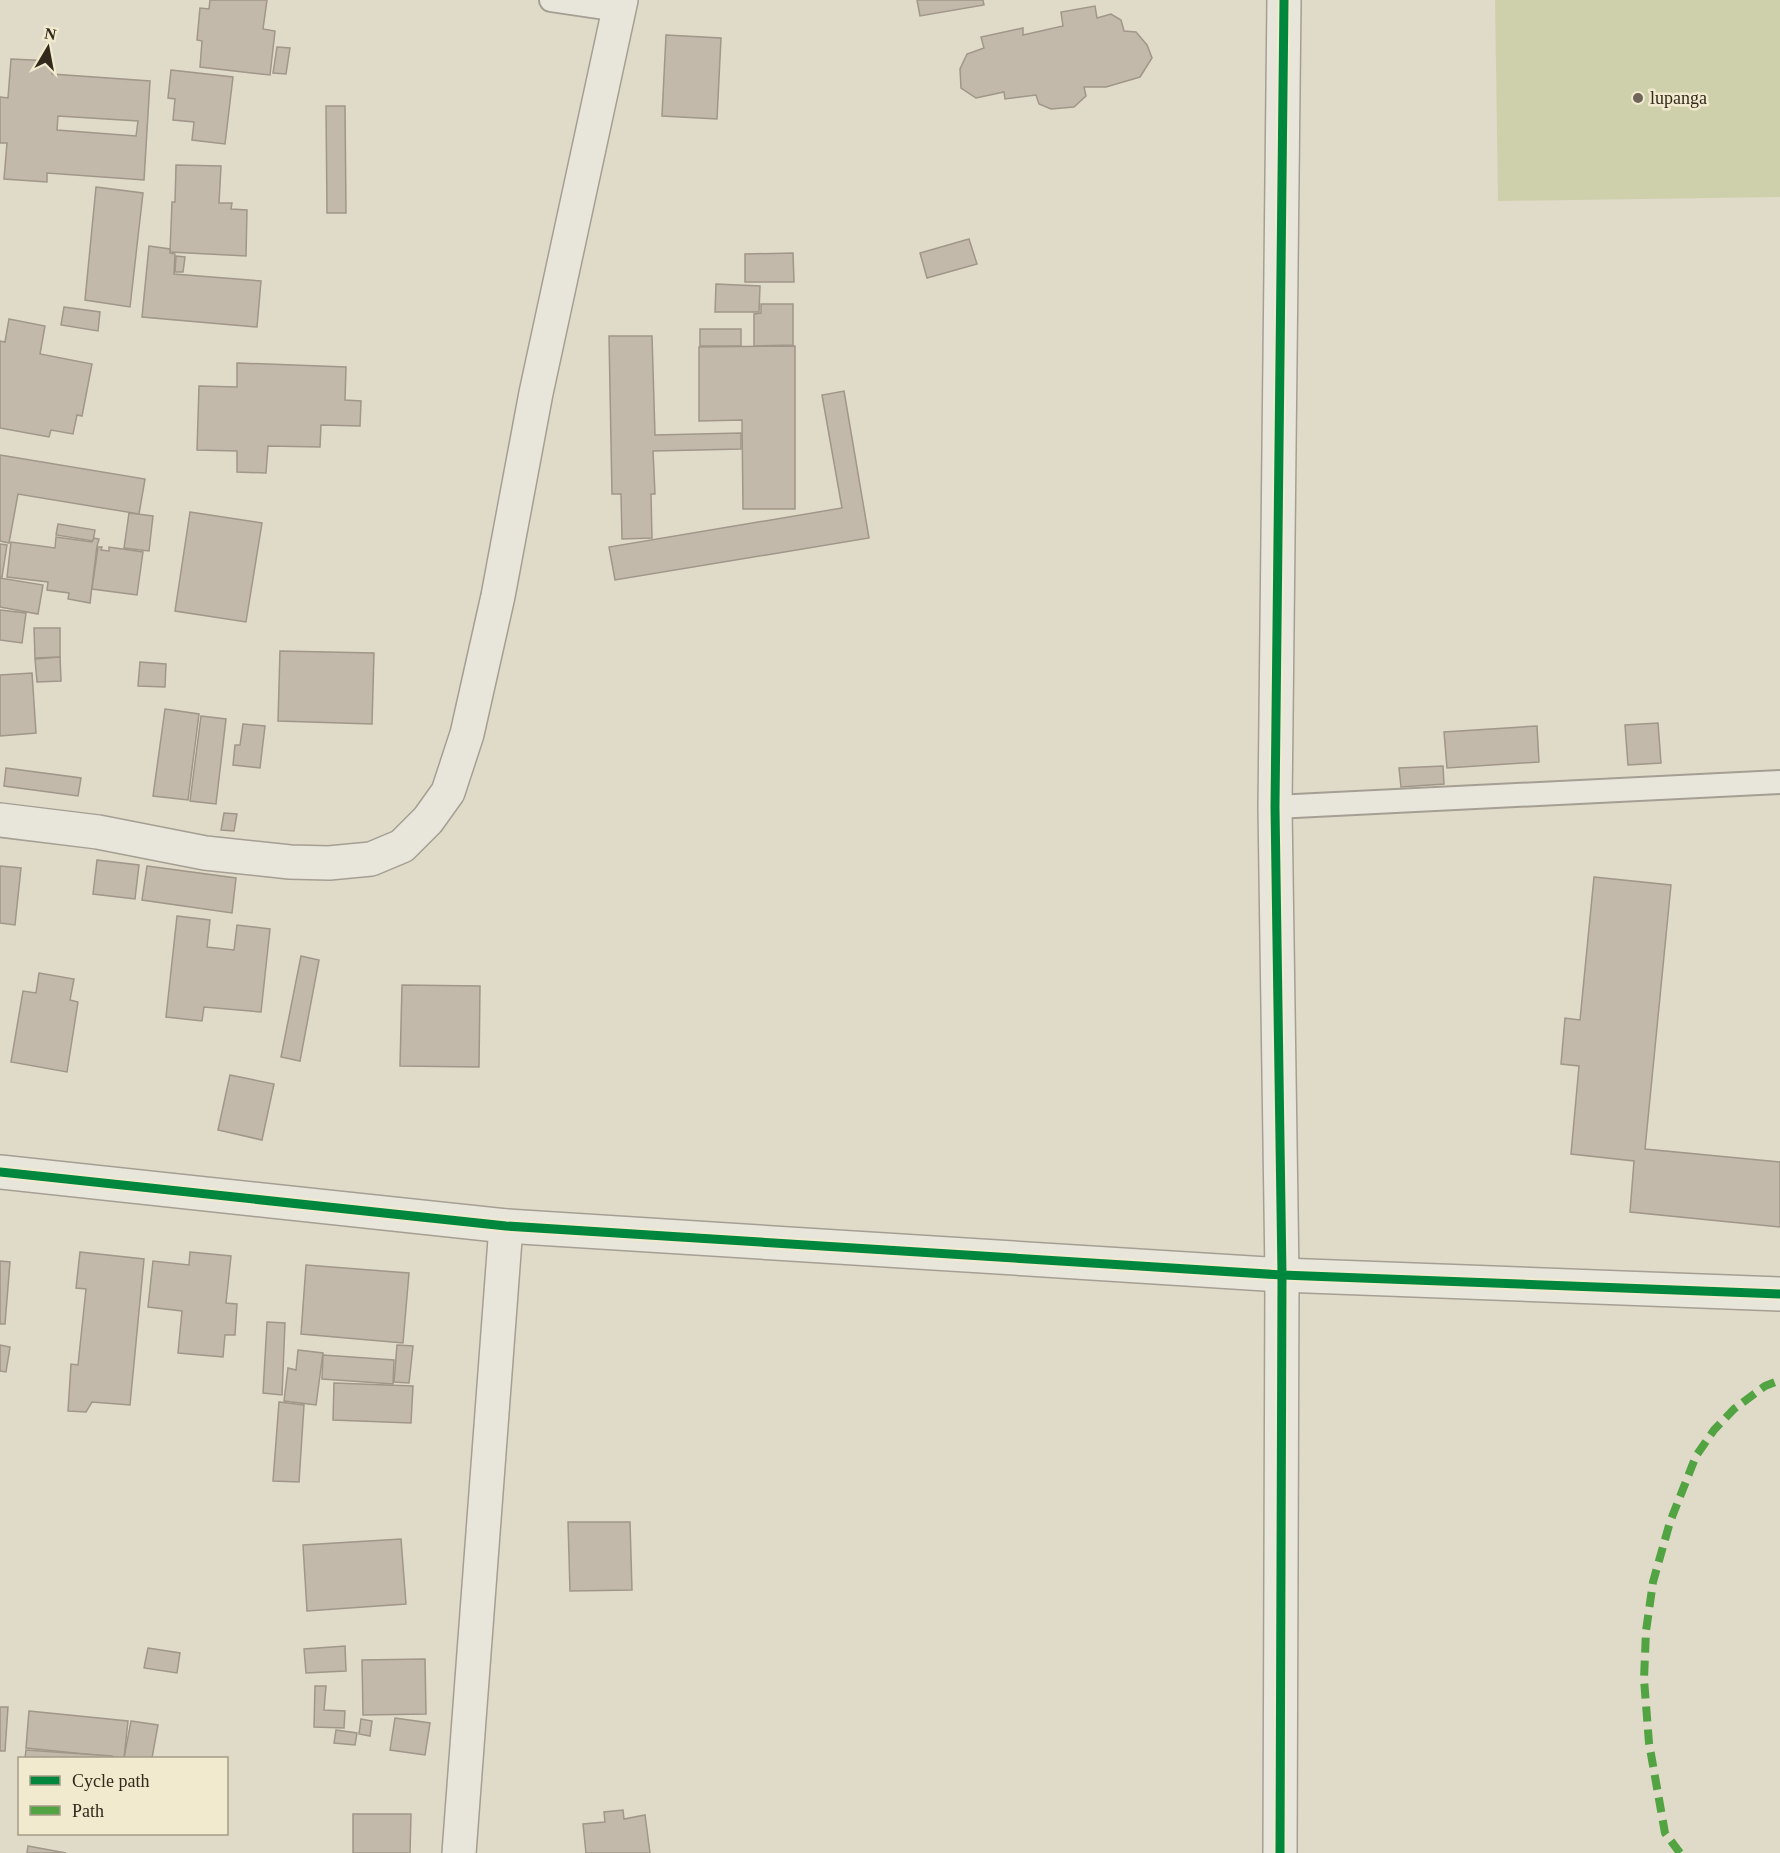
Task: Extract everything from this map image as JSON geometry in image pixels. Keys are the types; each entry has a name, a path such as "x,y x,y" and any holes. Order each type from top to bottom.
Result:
{"street":[{"path":"1280,1853 1282,1275 1275,807 1284,0"},
{"path":"0,820 98,831 205,853 290,862 371,859 402,846 428,820 448,792 467,734 498,596 539,382 620,5"},
{"path":"0,1172 506,1226 1282,1275 1780,1294"},
{"path":"459,1853 506,1226"}],"lane":[{"path":"550,0 620,5"},
{"path":"1275,807 1780,782"}],"green space":[{"name":"lupanga","path":"1495,0 1780,0 1780,197 1498,201"}],"building":[{"path":"210,0 267,0 263,29 275,31 270,75 200,67 202,41 197,40 200,8 209,9"},
{"path":"917,0 983,0 984,5 920,16"},
{"path":"1095,6 1097,18 1111,14 1121,20 1124,31 1136,32 1147,45 1152,58 1140,77 1106,87 1084,87 1086,96 1074,107 1051,109 1039,104 1036,95 1005,99 1004,92 976,98 961,88 960,69 967,54 984,48 981,37 1023,28 1023,35 1063,26 1061,12"},
{"path":"666,35 721,38 717,119 662,116"},
{"path":"277,47 290,48 286,74 273,73"},
{"path":"11,59 53,61 52,74 150,81 144,180 47,173 47,182 4,179 7,143 0,143 0,97 8,98","holes":["58,116 138,121 136,136 57,130"]},
{"path":"171,70 233,77 225,144 192,140 194,122 173,120 175,99 168,98"},
{"path":"326,106 345,106 346,213 327,213"},
{"path":"176,165 221,166 219,203 232,203 231,209 247,210 246,256 170,252"},
{"path":"96,187 143,193 130,307 85,300"},
{"path":"969,239 977,264 927,278 920,253"},
{"path":"149,246 170,249 170,253 175,254 174,274 261,281 257,327 142,317"},
{"path":"793,253 794,282 745,282 745,254"},
{"path":"176,256 185,257 183,272 175,272"},
{"path":"716,284 760,286 759,312 715,312"},
{"path":"761,304 793,304 793,345 754,346 754,314 761,313"},
{"path":"64,307 100,312 98,331 61,325"},
{"path":"9,319 45,326 40,354 92,364 82,416 77,415 73,434 51,430 49,437 0,428 0,341 5,342"},
{"path":"700,329 741,329 741,346 700,346"},
{"path":"609,336 652,336 655,435 741,433 741,449 653,451 655,494 651,494 652,538 622,539 621,494 612,494"},
{"path":"795,346 795,509 743,509 742,420 699,421 699,347"},
{"path":"237,363 346,367 345,400 361,401 360,426 321,425 320,447 268,446 266,473 237,472 237,451 197,450 199,386 237,387"},
{"path":"844,391 869,538 615,580 609,547 842,508 822,395"},
{"path":"0,455 145,479 139,514 18,494 9,543 0,541"},
{"path":"190,512 262,523 246,622 175,611"},
{"path":"129,513 153,516 149,551 124,548"},
{"path":"58,524 95,530 93,541 56,535"},
{"path":"56,537 92,542 94,538 99,539 90,603 68,599 69,593 47,590 48,582 7,577 11,542 55,548"},
{"path":"0,544 7,545 2,577 0,577"},
{"path":"98,547 109,551 109,547 143,552 137,595 92,589"},
{"path":"0,578 43,585 38,614 0,607"},
{"path":"0,610 26,613 22,643 0,640"},
{"path":"34,628 60,628 60,657 35,658"},
{"path":"280,651 374,653 372,724 278,721"},
{"path":"60,657 61,681 37,682 35,659"},
{"path":"140,662 166,664 165,687 138,686"},
{"path":"32,673 36,733 0,736 0,675"},
{"path":"165,709 199,714 188,800 153,796"},
{"path":"201,716 226,719 216,804 190,801"},
{"path":"1658,723 1661,763 1628,765 1625,725"},
{"path":"243,724 265,726 260,768 233,765 235,745 240,745"},
{"path":"1537,726 1539,762 1447,768 1444,732"},
{"path":"1443,766 1444,784 1401,787 1399,768"},
{"path":"6,768 81,778 78,796 4,786"},
{"path":"224,813 237,814 234,831 221,830"},
{"path":"97,860 139,865 135,899 93,894"},
{"path":"0,866 21,868 15,925 0,923"},
{"path":"147,866 236,878 232,913 142,900"},
{"path":"1594,877 1671,885 1645,1149 1780,1162 1780,1227 1630,1212 1634,1161 1571,1154 1579,1066 1561,1064 1565,1018 1580,1020"},
{"path":"177,916 210,920 207,947 234,950 237,925 270,929 261,1012 204,1007 202,1021 166,1017"},
{"path":"301,956 319,960 300,1061 281,1057"},
{"path":"39,973 74,979 70,1000 78,1002 67,1072 11,1062 23,991 36,993"},
{"path":"402,985 480,986 479,1067 400,1066"},
{"path":"230,1075 274,1084 262,1140 218,1130"},
{"path":"80,1252 144,1259 130,1405 92,1402 86,1412 68,1411 71,1364 78,1365 86,1289 76,1288"},
{"path":"190,1252 231,1256 226,1303 237,1304 235,1335 225,1335 223,1357 178,1353 182,1311 148,1307 153,1261 189,1265"},
{"path":"0,1261 10,1262 5,1324 0,1324"},
{"path":"306,1265 409,1273 403,1343 301,1334"},
{"path":"267,1322 285,1323 282,1395 263,1393"},
{"path":"0,1345 10,1347 6,1372 0,1371"},
{"path":"397,1345 413,1346 409,1383 394,1382"},
{"path":"298,1350 323,1353 316,1405 284,1401 288,1368 296,1370"},
{"path":"323,1355 394,1360 393,1384 322,1379"},
{"path":"334,1383 413,1386 411,1423 333,1420"},
{"path":"279,1402 304,1405 299,1482 273,1481"},
{"path":"568,1522 630,1522 632,1590 570,1591"},
{"path":"401,1539 406,1604 307,1611 303,1545"},
{"path":"345,1646 346,1671 306,1673 304,1649"},
{"path":"148,1648 180,1653 177,1673 144,1668"},
{"path":"425,1659 426,1714 363,1715 362,1660"},
{"path":"315,1686 326,1686 324,1710 345,1711 344,1728 314,1727"},
{"path":"0,1707 8,1707 5,1751 0,1751"},
{"path":"29,1711 128,1721 124,1757 26,1748"},
{"path":"395,1718 430,1723 425,1755 390,1750"},
{"path":"361,1719 372,1721 370,1736 359,1734"},
{"path":"131,1721 158,1725 152,1757 124,1757"},
{"path":"336,1730 357,1733 355,1745 334,1743"},
{"path":"26,1750 112,1756 112,1757 25,1757"},
{"path":"623,1810 624,1819 645,1815 650,1853 586,1853 583,1824 605,1822 604,1812"},
{"path":"353,1814 411,1814 410,1853 353,1853"},
{"path":"28,1846 66,1853 27,1853"}],"marked path":[{"path":"1680,1853 1665,1833 1649,1743 1644,1679 1646,1631 1653,1582 1670,1522 1696,1456 1714,1430 1734,1409 1765,1386 1780,1380"}],"cycle path":[{"path":"1280,1853 1282,1275 1275,807 1284,0"},
{"path":"0,1172 506,1226 1282,1275 1780,1294"}],"place":[{"name":"lupanga","path":"1638,98"}]}
